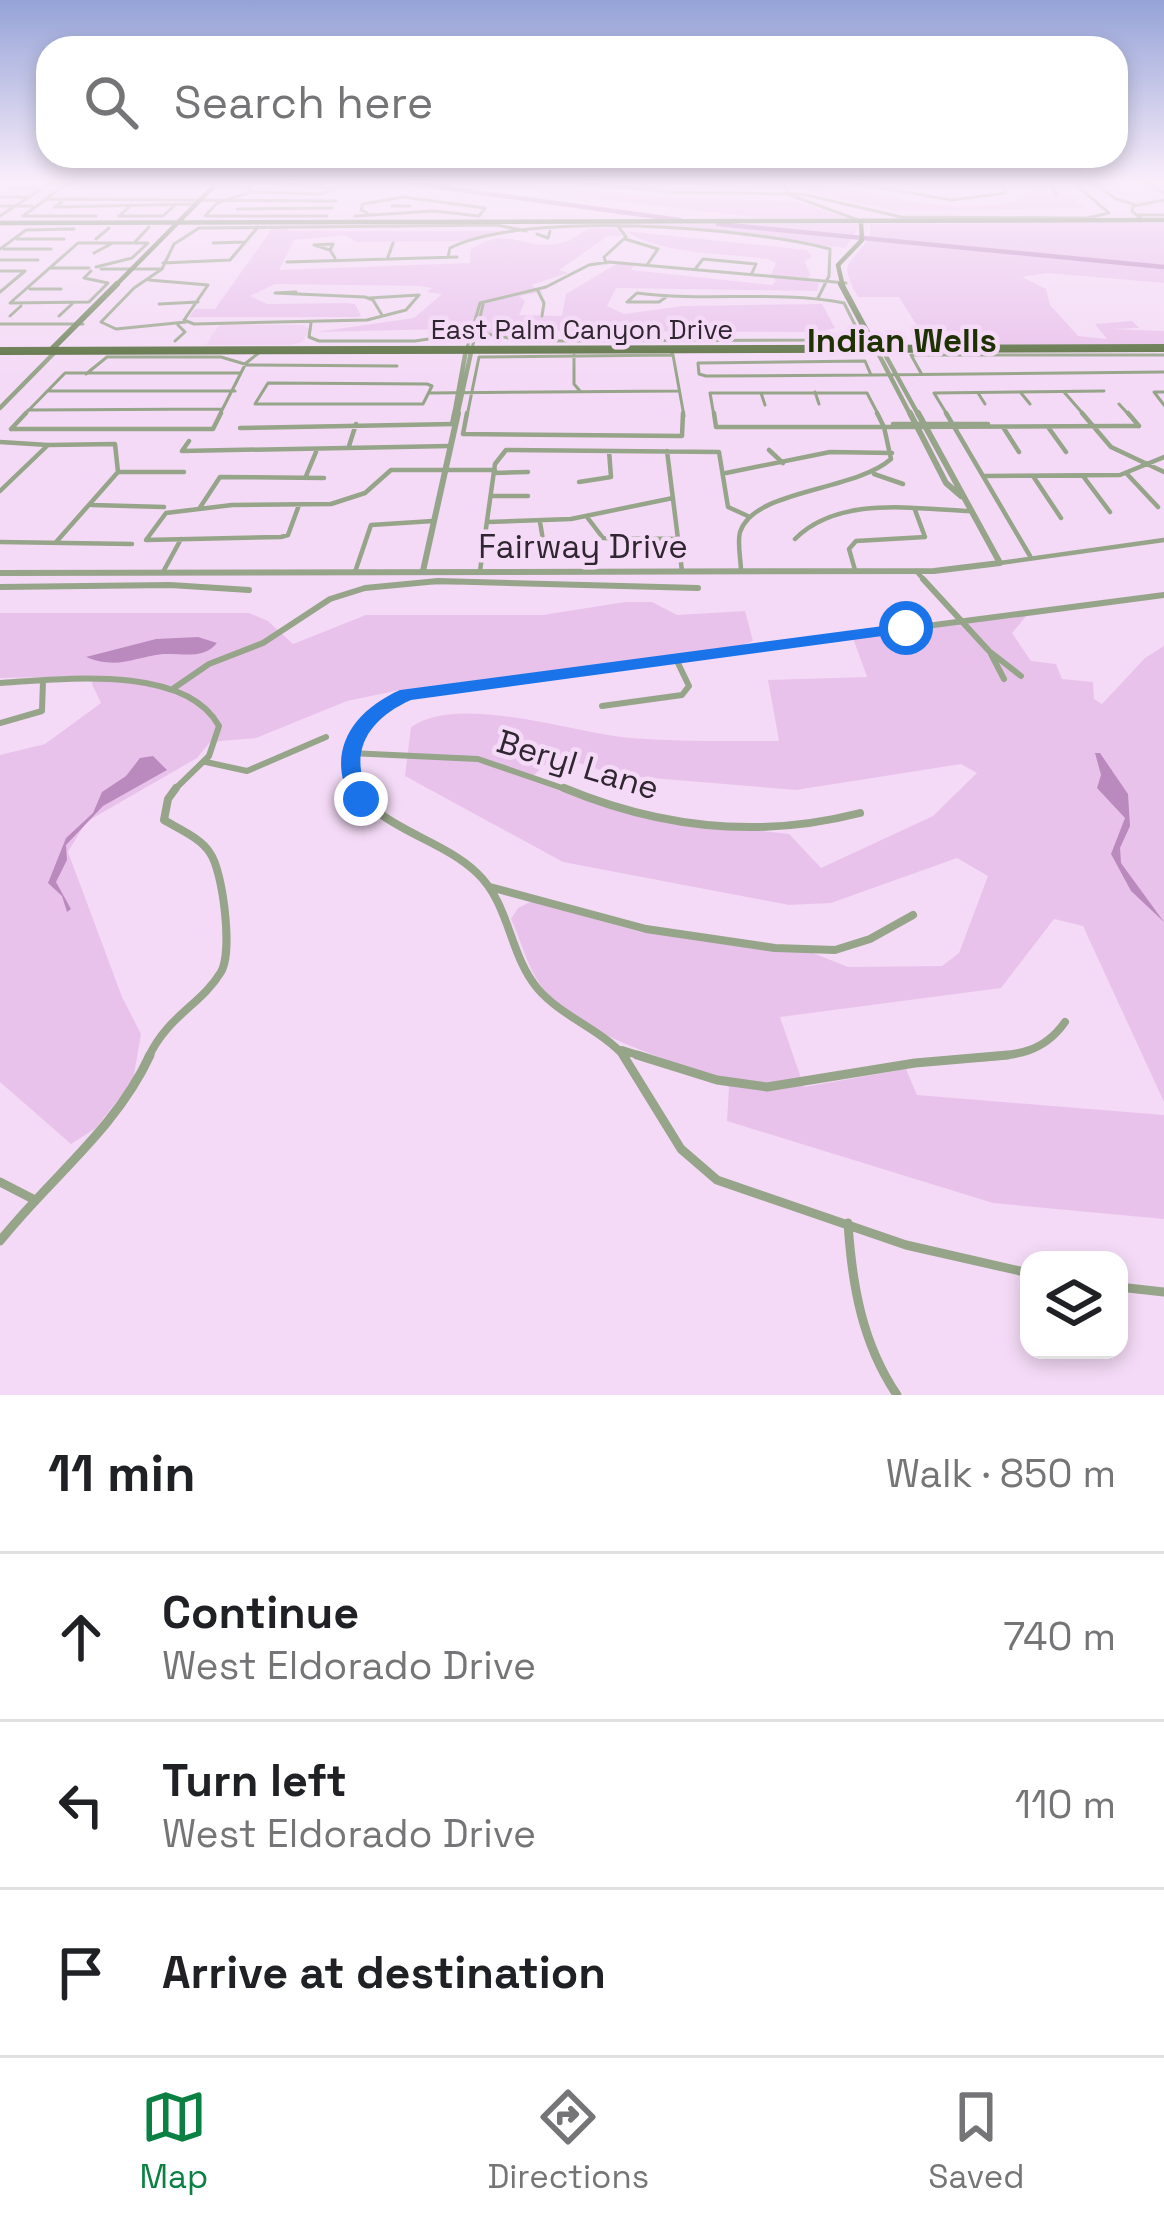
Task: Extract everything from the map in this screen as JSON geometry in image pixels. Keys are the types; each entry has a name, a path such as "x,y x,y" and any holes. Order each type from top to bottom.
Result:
{"main road":[{"path":"54,350 153,248"},
{"path":"855,248 837,273 878,348"},
{"name":"East Palm Canyon Drive","path":"0,350 673,349"},
{"name":"East Palm Canyon Drive","path":"471,351 1164,350"}],"street":[{"path":"72,248 10,302 89,302 108,284 84,278 94,269 132,258 143,248"},
{"path":"94,254 104,248"},
{"path":"172,248 161,268 102,325 116,329 182,323 311,323 406,310 419,295 369,298 296,292"},
{"path":"49,268 161,268 230,260 240,248"},
{"path":"331,248 335,258"},
{"path":"388,257 391,248"},
{"path":"448,257 450,248"},
{"path":"605,262 604,257 614,248"},
{"path":"646,266 658,248"},
{"path":"818,298 825,285 827,248"},
{"path":"0,249 51,249"},
{"path":"286,262 458,257"},
{"path":"695,271 704,259 714,258 757,264 750,274"},
{"path":"0,260 38,260"},
{"path":"423,571 464,394 477,310 491,298 555,284 605,262"},
{"path":"477,310 494,299 538,291 605,262 844,285"},
{"path":"0,271 25,271 0,292"},
{"path":"147,279 209,287 182,323"},
{"path":"0,283 11,283"},
{"path":"27,289 61,289"},
{"path":"538,291 544,303 542,316"},
{"path":"471,351 574,355 673,349 694,340 820,340 858,331 844,303 818,298 635,293 627,302 634,305 666,297"},
{"path":"369,298 382,315"},
{"path":"159,304 198,302"},
{"path":"10,316 24,304"},
{"path":"59,316 72,304"},
{"path":"175,341 185,332 182,323"},
{"path":"311,323 309,337 320,341 415,341 473,332 525,341 673,349"},
{"path":"0,324 79,324"},
{"path":"878,348 946,483 962,497 1000,563"},
{"path":"471,351 464,394 465,436 682,436 686,428 673,349"},
{"path":"0,405 54,350"},
{"path":"243,373 63,374 10,429 213,429 243,373 262,350"},
{"path":"921,373 911,355 1164,350"},
{"path":"574,355 574,382 580,391"},
{"path":"86,374 104,357 217,356 248,365 397,366"},
{"path":"873,374 865,361 698,363 699,374 712,376 1164,372"},
{"path":"266,383 427,384 432,386 430,393 428,402 420,404 255,404 266,383"},
{"path":"47,391 235,391"},
{"path":"430,393 679,391"},
{"path":"1030,556 934,392 1104,391"},
{"path":"815,392 820,404"},
{"path":"1064,392 1115,451 1164,472"},
{"path":"1164,392 1154,394 1164,405"},
{"path":"892,453 884,427 867,393 710,393 716,427 884,427 920,425 1139,426 1119,404"},
{"path":"761,393 765,405"},
{"path":"978,393 985,404"},
{"path":"1022,393 1030,404"},
{"path":"28,410 224,409"},
{"path":"349,446 356,424"},
{"path":"240,428 454,424"},
{"path":"1002,426 1019,452"},
{"path":"1047,426 1066,452"},
{"path":"189,441 182,451 450,446"},
{"path":"0,442 116,444 118,472 57,541"},
{"path":"0,491 48,445"},
{"path":"480,571 495,471 506,450 719,452 728,506 750,517"},
{"path":"769,450 783,463"},
{"path":"305,477 316,452"},
{"path":"579,482 611,477 609,452"},
{"path":"667,452 682,571"},
{"path":"726,473 830,452 892,453"},
{"path":"874,474 892,453"},
{"path":"984,476 1127,474 1164,458"},
{"path":"299,506 287,535 146,541 160,514 299,506 356,497 373,488 387,470 528,472"},
{"path":"118,472 184,472"},
{"path":"0,474 18,474"},
{"path":"741,571 738,539 750,517 789,494 874,474 903,484"},
{"path":"1127,474 1158,507"},
{"path":"1033,476 1061,518"},
{"path":"1083,476 1110,512"},
{"path":"199,509 213,481 220,477 324,478"},
{"path":"492,496 528,496"},
{"path":"488,522 587,517 673,498"},
{"path":"92,505 164,507"},
{"path":"855,570 849,549 856,541 925,537 914,511"},
{"path":"796,539 802,528 826,516 970,511"},
{"path":"587,517 603,538 678,539"},
{"path":"355,572 371,525 433,521"},
{"path":"540,522 543,540"},
{"path":"163,572 181,538"},
{"name":"Fairway Drive","path":"0,573 934,571 1164,540"},
{"path":"0,542 132,544"},
{"path":"916,571 989,651 1021,676"},
{"path":"934,571 935,591"},
{"path":"174,688 208,664 263,643 330,599 365,588 438,581 698,588"},
{"path":"0,587 121,584 249,590"},
{"path":"913,915 870,939 835,950 775,948 646,928 490,886 441,846 361,799 351,782 350,753 364,718 388,700 406,694 1164,596"},
{"path":"989,651 1004,679"},
{"path":"602,706 682,695 689,686 676,658"},
{"path":"0,722 43,711 44,679"},
{"path":"0,683 94,679 174,688 199,698 214,715 218,735 206,762 168,794 163,808 164,820 207,847 219,868 220,909 230,947 221,973 161,1030 136,1085 113,1119 33,1199 0,1241"},
{"path":"206,762 247,771 326,737"},
{"name":"Beryl Lane","path":"350,753 468,757 603,803 719,826 780,831 860,814"},
{"path":"490,886 535,986 555,1006 618,1048 716,1080 767,1088 915,1064 1030,1053 1053,1039 1064,1022"},
{"path":"618,1048 676,1147 717,1180 906,1245 1020,1272"},
{"path":"0,1183 33,1199"},
{"path":"848,1223 850,1264 864,1323 878,1366 897,1395"},
{"path":"1128,1288 1164,1292"}],"shaded area":[{"path":"258,248 290,248 279,270 470,263 473,248 591,248 559,270 568,273 531,285 542,292 519,296 525,301 519,315 562,316 566,294 618,263 634,265 631,270 772,285 776,263 769,259 671,248 789,248 807,250 812,256 805,262 810,274 807,281 819,283 817,291 616,288 607,306 624,314 684,306 822,304 835,328 820,332 519,331 512,338 444,329 316,332 414,318 442,294 420,286 275,284 250,296 267,304 355,304 361,316 357,317 189,317 195,309 215,309"},
{"path":"861,248 1164,248 1164,283 1047,273 1022,277 1046,289 1050,305 1078,336 1107,339 1095,324 1132,321 1139,328 1111,329 1164,331 1164,345 930,346 899,297 858,297 848,275 849,263"},
{"path":"219,325 302,325 310,329 302,342 291,345 206,345"},
{"path":"652,602 677,615 745,611 753,641 347,701 256,738 210,742 197,758 86,822 68,852 122,997 141,1034 133,1080 96,1128 71,1144 0,1082 0,755 45,744 101,703 92,684 94,676 0,678 0,613 249,613 268,621 293,644 366,615 543,615"},
{"path":"1027,615 1012,633 1031,661 1056,664 1062,679 1093,682 1094,699 1102,704 1145,658 1164,646 1164,1102 1083,926 1054,919 1001,988 780,1017 804,1087 906,1069 917,1095 1164,1115 1164,1219 993,1203 727,1121 729,1087 605,1035 560,1006 537,980 511,919 518,908 532,901 637,931 813,953 848,967 942,966 959,953 988,876 957,858 831,903 789,905 563,862 405,776 411,727 457,714 517,718 630,738 779,741 768,680 867,677 853,638","holes":["555,755 615,775 796,790 961,764 977,773 933,816 821,868 789,834 649,819 530,779"]},
{"path":"198,637 217,643 199,654 163,654 117,663 86,657 156,639"},
{"path":"1095,753 1100,753 1128,794 1130,826 1120,848 1121,863 1164,922 1131,891 1111,854 1125,818 1097,788 1101,775"},
{"path":"153,756 167,770 103,806 66,845 67,860 56,882 71,909 67,912 62,896 48,883 66,838 93,813 102,792 126,776 140,758"}],"waterway":[{"path":"968,248 1164,267"}],"district":[{"name":"Indian Wells","path":"902,341"}],"route":[{"path":"361,799 351,782 354,736 376,708 406,694 906,628"}]}
